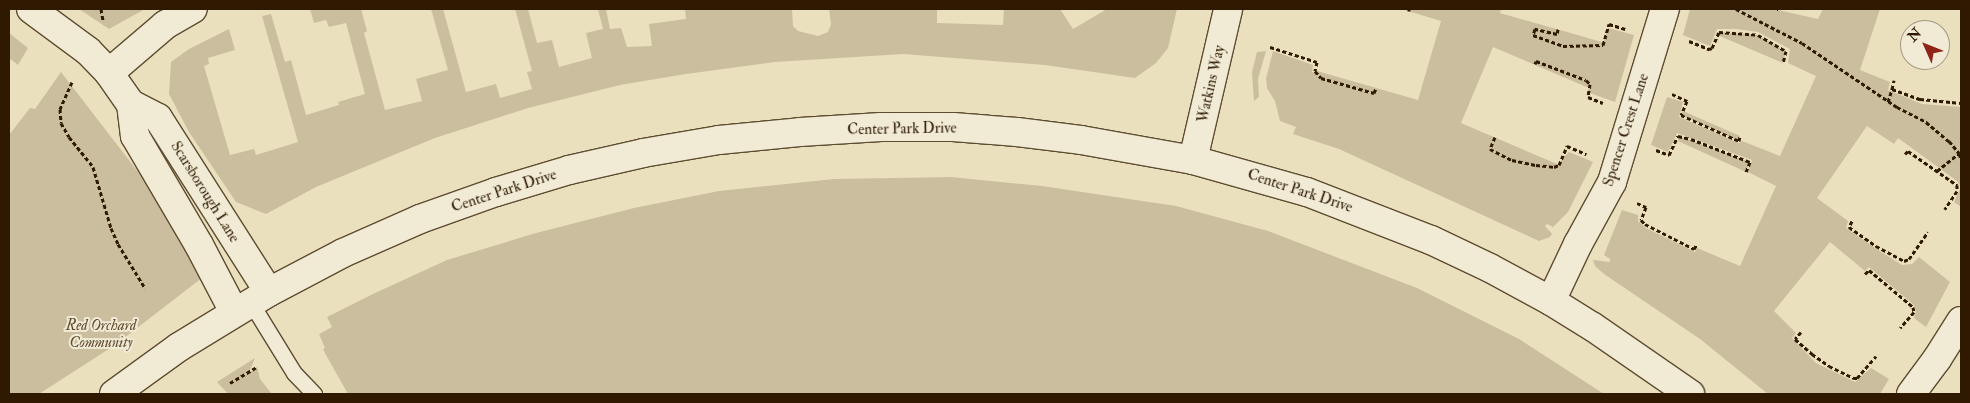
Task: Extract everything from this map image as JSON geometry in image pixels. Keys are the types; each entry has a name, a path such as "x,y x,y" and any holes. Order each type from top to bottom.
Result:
{"street":[{"name":"Scarsborough Lane","path":"31,9 88,51 109,73 131,104 158,118 251,302"},
{"path":"109,73 165,25 193,9"},
{"name":"Watkins Way","path":"1194,160 1228,9"},
{"name":"Spencer Crest Lane","path":"1551,301 1578,244 1612,182 1665,9"},
{"name":"Scarsborough Lane","path":"131,104 135,136 199,245 251,302"},
{"name":"Center Park Drive","path":"114,394 179,347 251,302 343,253 420,219 496,192 588,166 644,153 719,140 881,127 953,127 1081,140 1194,160 1256,176 1368,214 1431,240 1551,301 1641,358 1690,394"},
{"path":"1916,392 1961,321"}],"lane":[{"path":"251,302 294,373 314,394"}],"path":[{"path":"1736,9 1802,43 1888,102 1934,127 1959,153 1961,159"},
{"path":"1558,29 1557,34 1534,29 1533,35 1562,46 1603,45 1609,24 1627,30"},
{"path":"1687,40 1709,49 1712,48 1719,32 1758,35 1786,51 1783,63"},
{"path":"1270,47 1317,62 1315,71 1321,78 1374,93 1376,88"},
{"path":"1535,64 1536,60 1586,80 1590,84 1588,97 1606,104"},
{"path":"1888,102 1894,80"},
{"path":"72,82 60,109 61,123 69,137 93,166 110,228 145,288"},
{"path":"1892,89 1920,100 1961,103"},
{"path":"1665,91 1687,101 1681,115 1739,141 1740,136"},
{"path":"1652,148 1669,156 1678,136 1691,139 1750,162 1746,172"},
{"path":"1495,137 1490,149 1512,160 1536,166 1554,167 1560,165 1567,146 1589,155"},
{"path":"1905,154 1908,151 1958,188 1945,209"},
{"path":"1937,171 1959,153"},
{"path":"1631,200 1646,207 1641,220 1645,224 1694,249 1697,244"},
{"path":"1852,221 1849,227 1876,246 1904,261 1909,259 1928,232"},
{"path":"1866,274 1869,270 1912,307 1914,312 1900,328"},
{"path":"1801,332 1795,339 1812,354 1829,366 1854,378 1857,378 1876,356"},
{"path":"230,383 257,367"}],"green space":[{"path":"79,9 145,9 109,29"},
{"path":"310,9 361,9 367,31 364,33 385,110 422,101 416,79 448,70 431,9 443,9 466,92 496,84 500,98 532,89 527,72 532,71 515,9 528,9 537,43 552,40 559,67 592,58 586,33 603,29 598,9 606,9 610,29 621,28 627,47 652,46 649,24 686,19 685,9 792,9 793,26 798,31 818,36 828,32 831,24 829,9 937,9 937,23 1003,25 1004,9 1060,9 1073,29 1107,9 1177,9 1168,48 1156,63 1135,78 1045,65 903,54 775,62 686,74 620,85 528,108 435,138 316,187 266,214 236,202 189,132 169,94 171,62 189,49 229,29 235,50 208,58 209,64 204,66 230,155 254,149 256,155 298,142 262,16 271,14 285,62 291,60 306,115 339,105 338,102 365,94 346,23 329,27 326,20 314,23"},
{"path":"1401,9 1501,9 1500,13 1602,42 1602,45 1608,28 1634,35 1615,102 1587,92 1589,88 1493,47 1461,123 1557,164 1556,166 1569,152 1593,162 1568,212 1553,227 1547,224 1545,226 1552,234 1550,237 1539,241 1339,149 1293,134 1296,127 1280,121 1275,101 1267,88 1266,79 1273,51 1313,65 1312,72 1316,73 1317,71 1418,100 1441,21"},
{"path":"1690,9 1773,9 1818,19 1823,9 1880,9 1860,70 1890,82 1888,90 1922,104 1961,107 1961,187 1957,181 1898,138 1894,144 1867,126 1817,198 1848,221 1846,228 1878,250 1902,265 1912,264 1919,257 1950,282 1926,327 1914,318 1916,311 1914,305 1869,267 1865,271 1830,242 1774,311 1796,333 1792,338 1816,363 1855,382 1871,368 1889,379 1880,394 1768,394 1700,339 1595,266 1593,260 1610,262 1610,259 1604,255 1622,210 1638,215 1638,221 1646,228 1695,252 1697,248 1740,266 1776,186 1748,172 1752,160 1677,133 1668,152 1651,145 1667,97 1683,102 1679,117 1739,143 1742,141 1780,156 1816,76 1788,63 1790,49 1758,32 1717,29 1710,46 1683,35"},
{"path":"1719,32 1758,35 1786,51 1783,63 1715,34"},
{"path":"9,33 28,48 18,65 9,58"},
{"path":"1266,51 1258,79 1259,97 1254,101 1252,72 1257,52"},
{"name":"Red Orchard Community","path":"61,72 152,190 207,274 115,345 39,394 9,394 9,135 30,108 35,109"},
{"path":"1683,111 1740,136 1739,141 1681,115"},
{"path":"1678,136 1750,162 1746,172 1678,141"},
{"path":"951,177 1042,186 1176,206 1268,231 1417,288 1519,339 1604,394 348,394 323,349 325,348 319,334 332,327 327,317 447,260 536,233 634,208 719,191 834,179"},
{"path":"1961,187 1961,207 1954,202"},
{"path":"255,358 249,372 257,367 260,379 272,394 228,394 217,382"}]}
